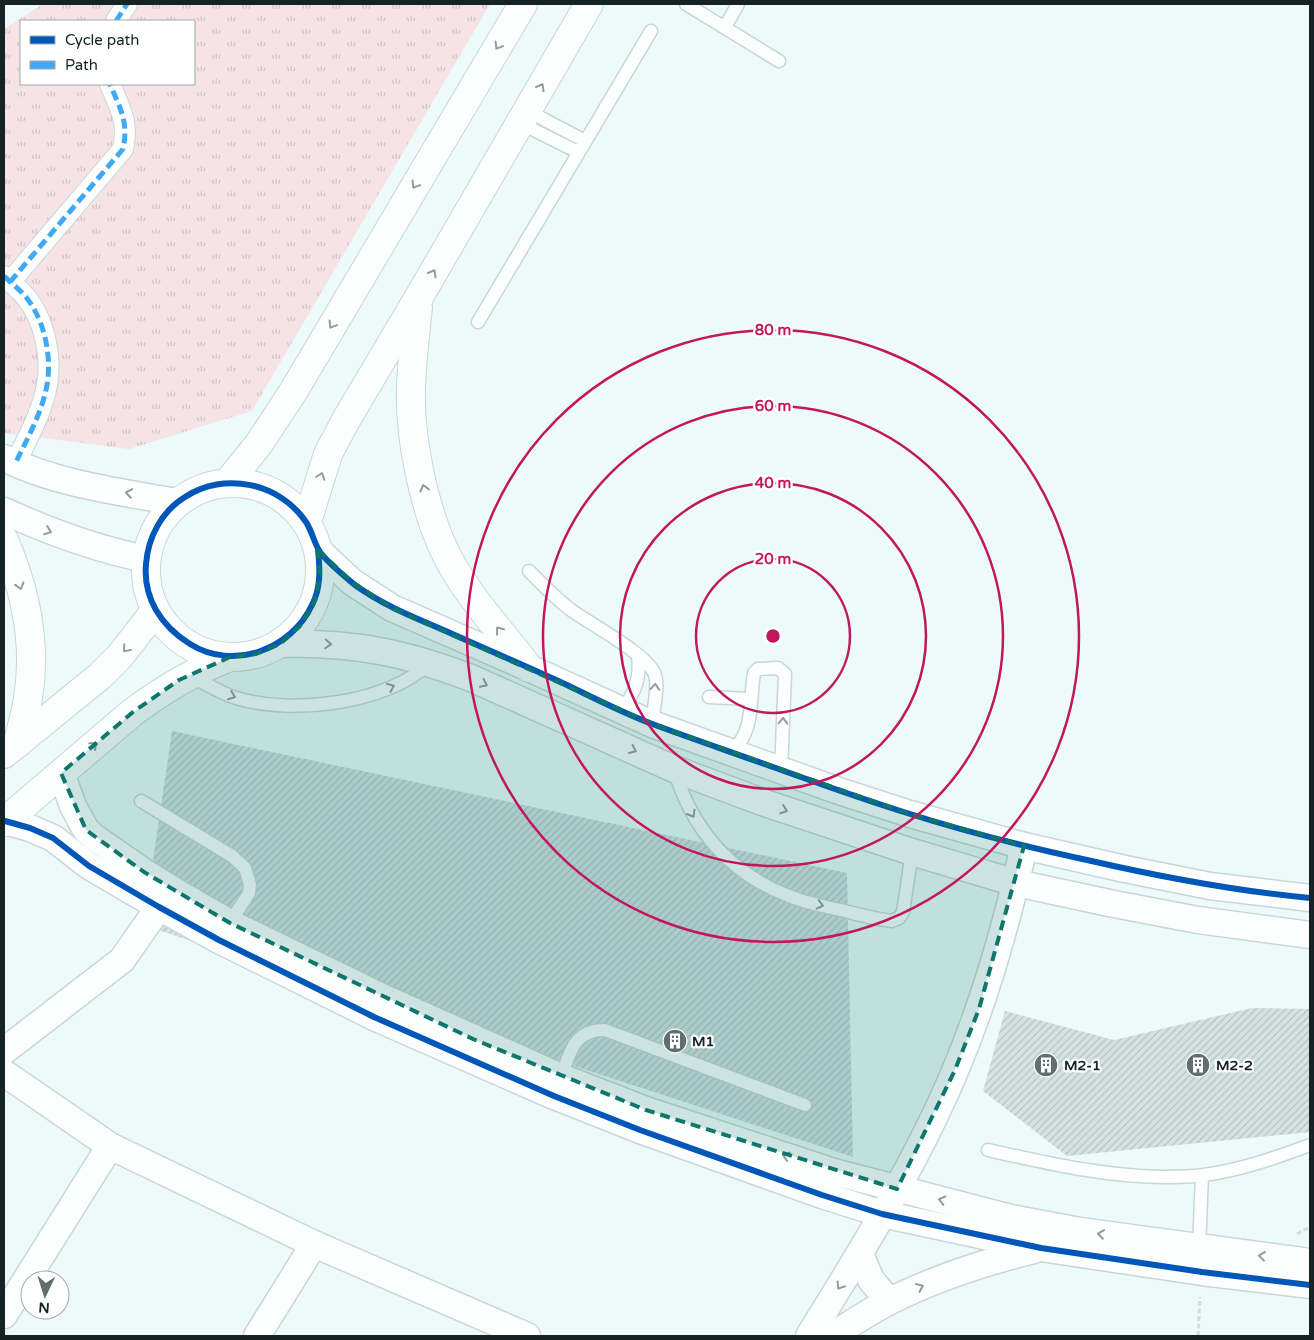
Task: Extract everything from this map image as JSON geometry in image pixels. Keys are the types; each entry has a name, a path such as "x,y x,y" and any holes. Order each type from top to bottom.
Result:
{"street":[{"path":"117,20 127,4"},
{"path":"228,482 258,445 293,392 523,4"},
{"path":"306,522 328,454 346,420 589,4"},
{"path":"110,85 125,122 123,149 7,279 27,298 38,318 46,340 49,363 47,386 41,408 9,461 64,480 177,502"},
{"path":"419,297 411,389 413,433 431,518 446,554 469,592 530,668"},
{"path":"4,821 155,695 204,667 230,657 256,654 280,644 300,626 314,603 320,576 318,550 306,522 286,500 279,496 258,486 228,482 193,492 177,502 162,518 151,538 146,559 145,577 148,594 155,610 174,634 200,651 230,657"},
{"path":"4,511 35,526 74,541 146,559"},
{"path":"4,540 26,604 31,650 28,697 11,748"},
{"path":"318,550 352,582 392,608 652,724 781,770 910,814 1024,846 1210,886 1310,898"},
{"path":"11,748 100,676 120,656 155,610"},
{"path":"280,644 343,644 405,655 431,663 471,678 674,768 762,802 851,833 1016,883 1198,920 1310,935"},
{"path":"61,773 78,817 86,830 144,872 230,923 382,997 557,1087 646,1110 834,1172 897,1189 1011,1218 1080,1231 1310,1285"},
{"path":"4,821 30,828 52,838 89,866 159,907 219,940 374,1017 557,1087 786,1182 882,1214 1041,1248 1201,1260 1310,1262"},
{"path":"809,1336 860,1254 897,1189 928,1131 955,1070 988,982 1016,883 1024,846"},
{"path":"4,1051 122,960 159,907"},
{"path":"4,1073 110,1146 314,1244 526,1336"},
{"path":"4,1315 110,1146"},
{"path":"257,1336 314,1244"},
{"path":"832,1336 889,1301 963,1270 1041,1248"},
{"path":"860,1254 871,1280 889,1301"}],"lane":[{"path":"686,4 779,61"},
{"path":"725,27 738,4"},
{"path":"478,322 651,31"},
{"path":"524,117 585,141"},
{"path":"524,117 578,152"},
{"path":"529,571 570,609 615,638 638,657 647,661 656,677 652,724"},
{"path":"622,711 632,696 638,679 638,657"},
{"path":"188,675 235,698 294,705 325,704 372,694 395,686 417,675 431,663"},
{"path":"732,752 746,735 756,671 758,669 778,668 785,674 781,770"},
{"path":"709,697 751,699"},
{"path":"674,768 687,805 708,838 732,862 752,877 790,897 892,921 899,918 903,912 912,852"},
{"path":"142,801 232,856 245,868 250,884 249,893 230,923"},
{"path":"557,1087 575,1042 582,1034 593,1030 604,1030 805,1105"},
{"path":"988,1150 1105,1174 1202,1176 1261,1163 1310,1145"},
{"path":"1201,1260 1202,1176"}],"path":[{"path":"1198,1336 1201,1260"}],"highlighted area":[{"path":"318,550 352,582 392,608 652,724 910,814 1024,846 979,1009 955,1070 897,1189 646,1110 473,1039 230,923 144,872 86,830 61,773 133,712 179,680 230,657 256,654 280,644 300,626 314,603 320,577"}],"green space":[{"path":"43,4 490,4 252,411 129,449 4,433 4,29"}],"building":[{"name":"M1","path":"172,731 847,873 853,1157 146,926 154,854"},
{"name":"M2-2","path":"1252,1008 1310,1009 1310,1132 1067,1156 983,1091 1005,1011 1114,1040"}],"marked path":[{"path":"117,20 127,4"},
{"path":"10,282 123,149 125,139 124,123 110,85"},
{"path":"4,276 26,297 33,307 42,328 48,351 47,385 42,406 15,464"}],"cycle path":[{"path":"318,550 318,585 312,605 302,621 290,634 276,644 259,651 242,655 224,656 207,652 190,644 170,629 151,600 146,576 147,554 153,535 169,510 185,497 200,489 217,484 234,483 250,485 267,490 282,498 295,509 306,522 318,548 324,556 355,585 377,599 412,617 644,721 855,796 974,833 1170,878 1254,892 1310,898"},
{"path":"5,821 30,828 53,838 89,866 159,907 219,940 374,1017 554,1096 640,1130 822,1195 882,1214 1041,1248 1202,1272 1310,1285"}],"place":[{"name":"M1","path":"675,1041"},
{"name":"M2-1","path":"1046,1065"},
{"name":"M2-2","path":"1198,1065"}]}
